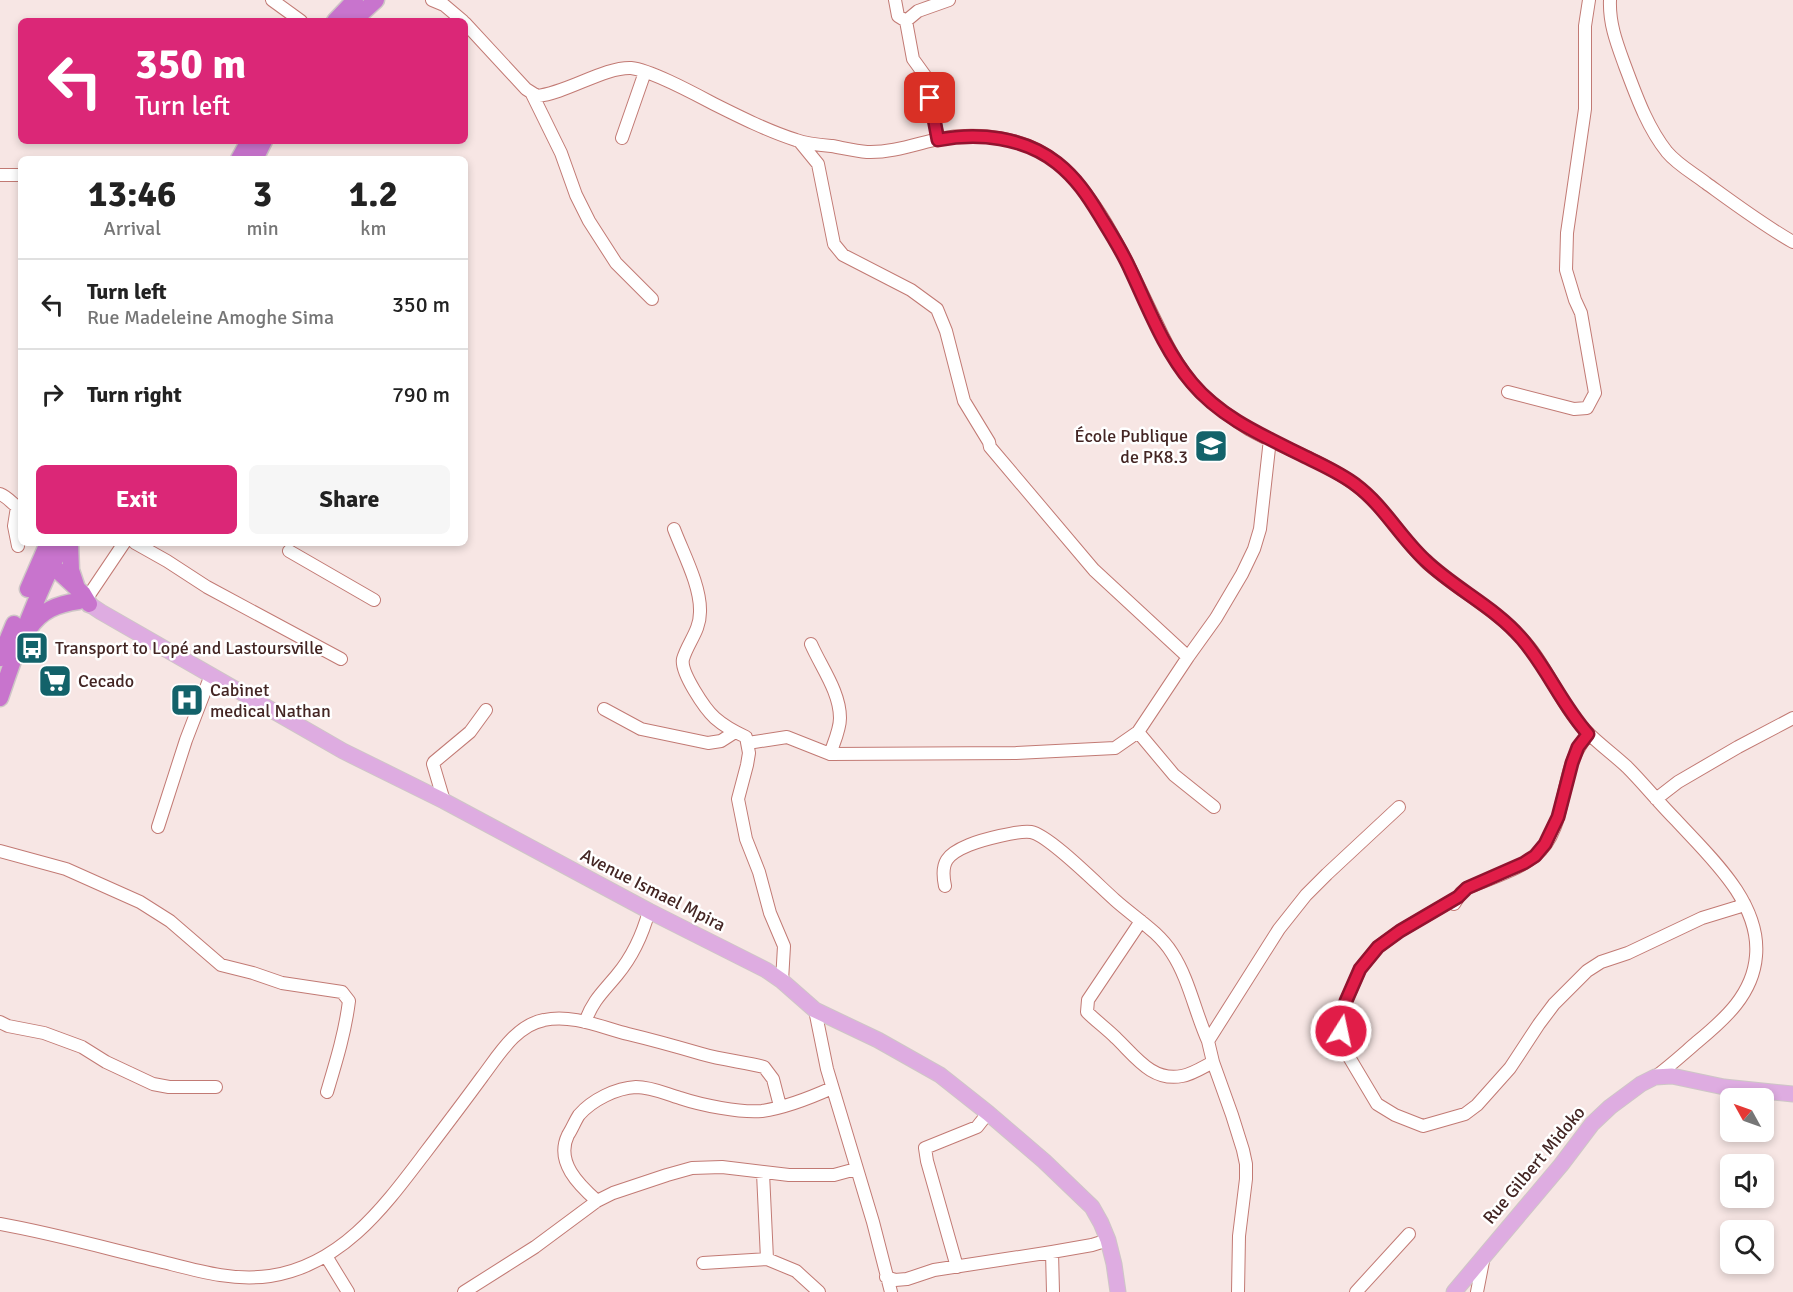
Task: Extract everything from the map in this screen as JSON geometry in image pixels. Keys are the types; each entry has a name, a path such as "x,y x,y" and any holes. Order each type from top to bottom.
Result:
{"highway":[{"path":"339,18 361,2 387,0"},
{"path":"354,18 361,2"},
{"path":"0,698 7,657 27,618 45,561 60,546"},
{"path":"70,546 71,570 83,598"},
{"path":"45,561 83,598"},
{"path":"7,657 43,612 83,598"}],"main road":[{"name":"Avenue Ismael Mpira","path":"83,598 343,751 444,801 649,911 766,970 815,1010 919,1062 940,1075 1044,1161 1092,1207 1108,1240 1118,1292"},
{"path":"1655,1077 1672,1076 1724,1087 1793,1094"},
{"name":"Rue Gilbert Midoko","path":"1454,1292 1601,1115 1655,1077"}],"street":[{"path":"272,0 297,18"},
{"path":"432,0 444,5 459,18"},
{"path":"895,0 898,16 906,21 913,59 926,77 938,140"},
{"path":"906,21 918,11 949,0"},
{"path":"1508,392 1574,410 1587,408 1595,393 1581,313 1566,270 1567,233 1585,109 1584,26 1589,0"},
{"path":"1610,0 1609,16 1614,34 1637,99 1657,139 1679,163 1738,208 1793,242"},
{"path":"468,26 532,94 561,153 576,195 589,221 616,262 652,299"},
{"path":"532,94 543,96 620,69 632,68 800,142 870,152 971,135 984,136 1032,147 1070,174 1091,201 1123,254 1167,345 1192,383 1227,415 1354,483 1382,509 1424,560 1507,624 1531,650 1588,734 1627,768 1721,869 1744,903 1755,936 1757,951 1752,975 1741,999 1714,1028 1655,1077"},
{"path":"622,138 645,72"},
{"path":"800,142 818,164 834,244 838,251 911,290 937,309 946,331 964,401 990,447 1094,570 1188,657"},
{"path":"0,175 18,174"},
{"path":"748,743 787,737 830,754 1016,753 1115,747 1138,732 1216,618 1242,574 1254,549 1260,529 1270,439"},
{"path":"0,494 8,497 18,507"},
{"path":"18,512 14,526 18,546"},
{"path":"674,529 693,578 700,611 695,636 682,663 684,672 713,717 746,737 748,743 747,765 738,798 746,839 759,872 770,913 784,946 782,981"},
{"path":"83,598 122,546"},
{"path":"140,546 207,587 341,658"},
{"path":"289,551 374,600"},
{"path":"811,644 839,705 840,720 830,754"},
{"path":"158,827 186,740 211,675"},
{"path":"603,709 641,729 708,743 721,741 735,732"},
{"path":"444,801 434,762 470,732 486,710"},
{"path":"1656,799 1678,782 1793,718"},
{"path":"1138,732 1174,775 1214,807"},
{"path":"1588,734 1578,747 1572,763 1558,817 1545,844 1535,856 1467,888 1455,903 1400,931 1378,947 1360,969 1346,1001 1341,1031 1349,1057 1377,1104 1395,1116 1423,1126 1465,1114 1477,1105 1510,1068 1554,1004 1587,971 1601,962 1628,953 1702,918 1744,903"},
{"path":"1208,1041 1280,929 1306,895 1399,807"},
{"path":"945,886 942,873 945,862 956,851 972,843 1012,833 1034,832 1053,844 1157,935 1171,951 1181,970 1208,1041 1246,1164 1239,1236 1238,1292"},
{"path":"0,851 66,869 140,902 170,921 221,965 282,982 342,992 349,1001 345,1029 327,1092"},
{"path":"585,1022 590,1008 600,993 618,974 629,957 649,911"},
{"path":"1141,921 1088,1000 1087,1012 1144,1067 1156,1073 1180,1076 1190,1074 1213,1062"},
{"path":"815,1010 832,1088 873,1222 891,1292"},
{"path":"0,1224 233,1278 271,1276 307,1266 345,1244 370,1222 392,1197 497,1058 516,1036 541,1020 557,1018 585,1022 724,1059 764,1067 773,1078 780,1106"},
{"path":"0,1022 8,1026 44,1033 82,1047 106,1062 153,1084 169,1087 216,1087"},
{"path":"597,1201 582,1188 570,1171 564,1157 565,1141 580,1115 591,1104 606,1096 636,1087 734,1109 762,1111 808,1098 832,1088"},
{"path":"957,1268 925,1148 977,1127 988,1113"},
{"path":"464,1292 535,1247 597,1201 613,1193 692,1168 722,1167 789,1175 834,1175 856,1169"},
{"path":"763,1173 767,1259"},
{"path":"1356,1292 1409,1234"},
{"path":"886,1277 907,1280 934,1270 1052,1252 1108,1240"},
{"path":"1052,1252 1053,1292"},
{"path":"326,1256 348,1292"},
{"path":"1477,1292 1484,1256"},
{"path":"703,1263 767,1259 796,1271 819,1292"}],"place":[{"name":"École Publique de PK8.3","path":"1211,446"},
{"name":"Transport to Lopé and Lastoursville","path":"32,648"},
{"name":"Cecado","path":"55,681"},
{"name":"Cabinet medical Nathan","path":"187,700"}],"route":[{"path":"930,98 938,140 971,135 1015,142 1032,147 1046,155 1070,174 1091,201 1123,254 1167,345 1192,383 1215,405 1241,424 1326,467 1354,483 1368,495 1386,513 1424,560 1520,636 1544,667 1588,734 1578,747 1558,817 1545,844 1535,856 1524,863 1467,888 1458,897 1400,931 1378,947 1360,969 1346,1001 1341,1031"}]}
